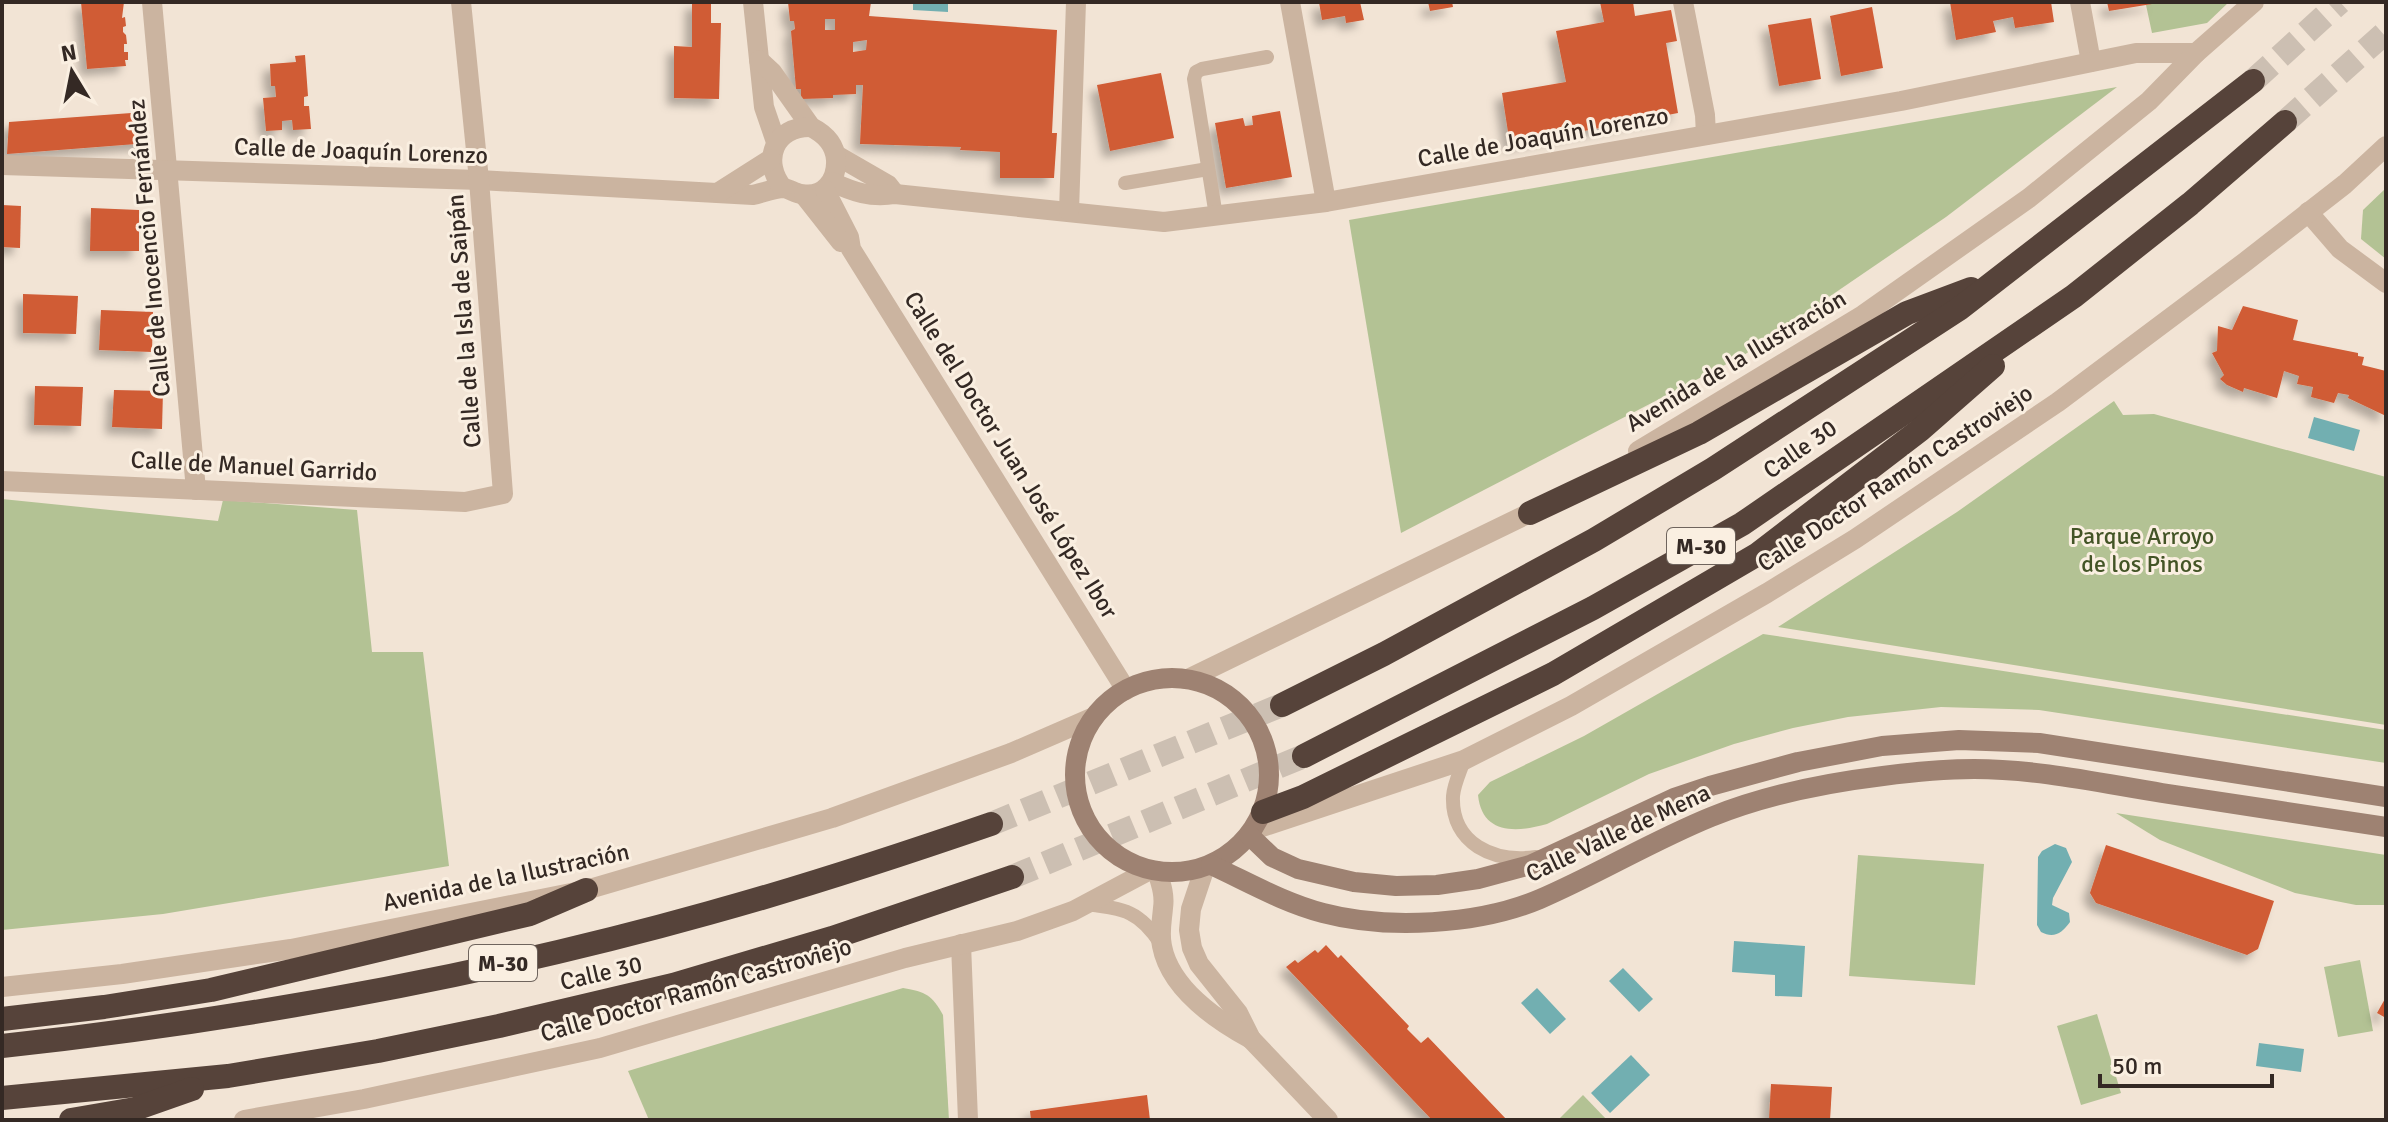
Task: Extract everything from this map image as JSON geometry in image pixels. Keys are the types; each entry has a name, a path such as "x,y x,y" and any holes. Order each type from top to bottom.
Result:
{"highway":[{"name":"Calle 30","path":"1282,705 1384,654 1607,533 1739,452 1959,309 2253,81"},
{"name":"Calle 30","path":"1304,756 1593,608 1742,524 2074,296 2190,204 2285,122"},
{"path":"1530,513 1699,433 1907,313 2003,276"},
{"path":"1255,826 1303,797 1553,674 1758,554 1920,430 2074,296"},
{"name":"Calle 30","path":"2,1046 140,1031 302,1005 466,971 706,914 838,876 991,824"},
{"name":"Calle 30","path":"2,1098 228,1076 484,1029 673,985 832,938 1012,877"},
{"path":"2,1019 211,990 530,914 586,890"},
{"path":"71,1120 135,1109 228,1076"}],"main road":[{"path":"1188,679 1204,683 1231,698 1248,715 1261,735 1270,781 1255,826 1232,852 1208,866 1181,872 1154,871 1132,864 1108,848 1089,826 1076,790 1076,761 1084,733 1109,702 1126,690 1157,680 1188,679"},
{"name":"Calle Valle de Mena","path":"1255,826 1272,857 1298,869 1354,882 1396,886 1437,885 1478,879 1556,855 1674,798 1710,786 1798,762 1882,746 1959,740 2039,743 2386,797"},
{"name":"Calle Valle de Mena","path":"1208,866 1324,914 1367,921 1417,922 1460,918 1500,912 1539,899 1683,828 1773,797 1844,781 1962,769 2042,774 2386,827"}],"street":[{"name":"Calle de Inocencio Fernández","path":"152,2 196,490"},
{"name":"Calle de la Isla de Saipán","path":"461,2 479,180 503,494"},
{"path":"753,2 764,107 774,151 776,180 783,188"},
{"path":"1069,211 1076,2"},
{"path":"1290,2 1326,202"},
{"path":"1683,2 1705,115 1706,135"},
{"path":"2080,2 2091,62"},
{"name":"Avenida de la Ilustración","path":"1188,679 1530,513 1690,421 1863,315 2029,198 2149,101 2196,53 2254,2"},
{"name":"Calle de Joaquín Lorenzo","path":"828,186 880,197 895,194 1164,222 1326,202 1901,101 2136,53 2196,53"},
{"path":"2136,53 2153,69 2156,81 2149,101"},
{"path":"759,60 772,72 811,127 827,137 836,155 836,168 828,186 804,195"},
{"path":"719,192 774,151 790,130 811,127"},
{"name":"Calle Doctor Ramón Castroviejo","path":"1255,826 1464,760 1672,650 1867,531 2058,402 2345,184 2386,146"},
{"path":"836,155 888,185 895,194"},
{"name":"Calle de Joaquín Lorenzo","path":"2,165 479,180 753,195 783,188 804,195"},
{"name":"Calle del Doctor Juan José López Ibor","path":"828,186 851,249 1126,690"},
{"name":"Calle del Doctor Juan José López Ibor","path":"804,195 840,242 851,249"},
{"path":"2308,212 2340,249 2386,283"},
{"name":"Calle de Manuel Garrido","path":"2,481 465,502 503,494"},
{"name":"Avenida de la Ilustración","path":"2,987 122,974 291,949 586,890 832,818 1011,753 1094,717"},
{"path":"1208,866 1191,909 1189,930 1199,964 1238,1013 1251,1039 1328,1120"},
{"path":"1154,871 1164,907 1160,926 1161,945 1169,968 1181,984 1223,1024 1251,1039"},
{"name":"Calle Doctor Ramón Castroviejo","path":"244,1120 364,1099 600,1048 961,944 1017,931 1085,904 1154,871"},
{"path":"961,944 968,1120"}],"lane":[{"path":"1216,216 1194,79 1196,72 1267,57"},
{"path":"1125,183 1208,169"},
{"path":"1464,760 1453,792 1453,806 1459,829 1465,838 1495,855 1525,859 1556,855"},
{"path":"1085,904 1118,908 1137,915 1148,924 1161,945"}],"green space":[{"path":"2157,2 2229,2 2207,23 2152,33 2146,5"},
{"path":"2117,87 1946,217 1744,355 1401,533 1349,220"},
{"path":"2386,188 2386,259 2361,239 2363,210"},
{"name":"Parque Arroyo de los Pinos","path":"2114,401 2123,415 2154,414 2386,477 2386,725 1778,627 1957,512"},
{"path":"2,499 218,521 223,500 357,510 372,652 423,652 449,866 163,914 2,930"},
{"path":"1763,634 2386,730 2386,763 2039,710 1941,707 1848,717 1734,744 1649,774 1535,827 1502,828 1486,817 1478,795 1490,782 1584,736"},
{"path":"2116,813 2386,855 2386,905 2356,905 2295,893 2160,840"},
{"path":"1858,855 1984,864 1975,985 1849,976"},
{"path":"2360,960 2373,1031 2338,1037 2324,967"},
{"path":"903,988 928,996 943,1015 949,1120 649,1120 628,1071"},
{"path":"2097,1014 2121,1093 2081,1105 2057,1026"},
{"path":"1583,1095 1607,1120 1558,1120"}],"water":[{"path":"913,2 948,2 948,12 913,10"},
{"path":"2314,417 2360,430 2354,451 2308,438"},
{"path":"2055,844 2066,848 2072,862 2052,905 2069,913 2070,922 2061,932 2050,935 2041,932 2037,925 2038,857"},
{"path":"1734,941 1805,946 1802,997 1775,996 1775,975 1732,972"},
{"path":"1623,968 1653,999 1639,1012 1609,981"},
{"path":"1537,988 1566,1019 1550,1034 1521,1003"},
{"path":"2259,1043 2304,1049 2301,1072 2256,1066"},
{"path":"1631,1055 1650,1075 1610,1113 1591,1093"}],"building":[{"path":"81,2 124,2 122,18 125,17 126,26 123,32 127,44 124,44 124,52 128,52 126,66 87,69"},
{"path":"692,2 711,2 711,23 721,23 719,99 674,98 674,46 692,47"},
{"path":"788,2 871,2 869,16 1057,30 1052,133 1057,133 1054,178 1000,178 1000,152 960,150 961,147 860,144 863,85 856,85 856,94 801,99 801,89 796,89 791,31 795,29 794,21 790,21","holes":["825,19 835,19 835,30 825,30","867,40 866,50 853,52 853,42"]},
{"path":"1319,2 1360,2 1364,20 1346,23 1345,16 1322,20"},
{"path":"1428,2 1452,2 1453,7 1430,11"},
{"path":"1600,2 1633,2 1635,16 1671,10 1677,41 1666,43 1678,113 1510,145 1502,93 1566,82 1556,31 1604,22"},
{"path":"1950,2 2051,2 2054,22 2015,28 2013,17 1993,21 1996,32 1956,40"},
{"path":"2107,2 2152,2 2152,4 2109,11"},
{"path":"1872,7 1883,68 1841,76 1830,16"},
{"path":"1811,18 1821,79 1779,86 1768,25"},
{"path":"305,55 308,96 304,97 304,106 309,106 311,129 293,130 292,120 282,121 282,130 266,131 263,98 276,97 275,86 271,86 270,64 296,62 295,56"},
{"path":"1161,73 1174,138 1110,151 1097,85"},
{"path":"1280,111 1292,177 1226,188 1215,123 1243,118 1245,126 1253,125 1252,116"},
{"path":"145,112 149,143 7,154 9,122"},
{"path":"2,205 21,206 20,248 2,247"},
{"path":"91,208 139,210 139,251 90,251"},
{"path":"23,294 78,296 76,334 23,333"},
{"path":"2243,306 2298,320 2293,340 2358,353 2358,356 2364,357 2362,365 2386,371 2386,416 2348,398 2349,395 2338,393 2334,403 2311,397 2313,387 2297,384 2299,376 2284,371 2277,398 2244,388 2243,392 2227,385 2220,379 2224,375 2212,353 2217,351 2218,326 2232,330"},
{"path":"101,310 153,312 152,352 99,350"},
{"path":"35,386 83,387 81,426 34,425"},
{"path":"114,390 163,391 162,429 112,427"},
{"path":"2106,845 2274,901 2258,949 2247,955 2096,903 2090,893"},
{"path":"1326,945 1338,958 1341,955 1409,1026 1407,1029 1421,1043 1428,1037 1507,1120 1432,1120 1286,967 1295,960 1298,963 1315,950 1318,953"},
{"path":"2386,997 2386,1018 2377,1013"},
{"path":"1771,1084 1832,1087 1830,1120 1769,1120"},
{"path":"1147,1095 1150,1120 1031,1120 1030,1111"}],"tunnel":[{"path":"2253,81 2340,2"},
{"path":"2285,122 2386,32"},
{"path":"991,824 1282,705"},
{"path":"1012,877 1304,756"}]}
